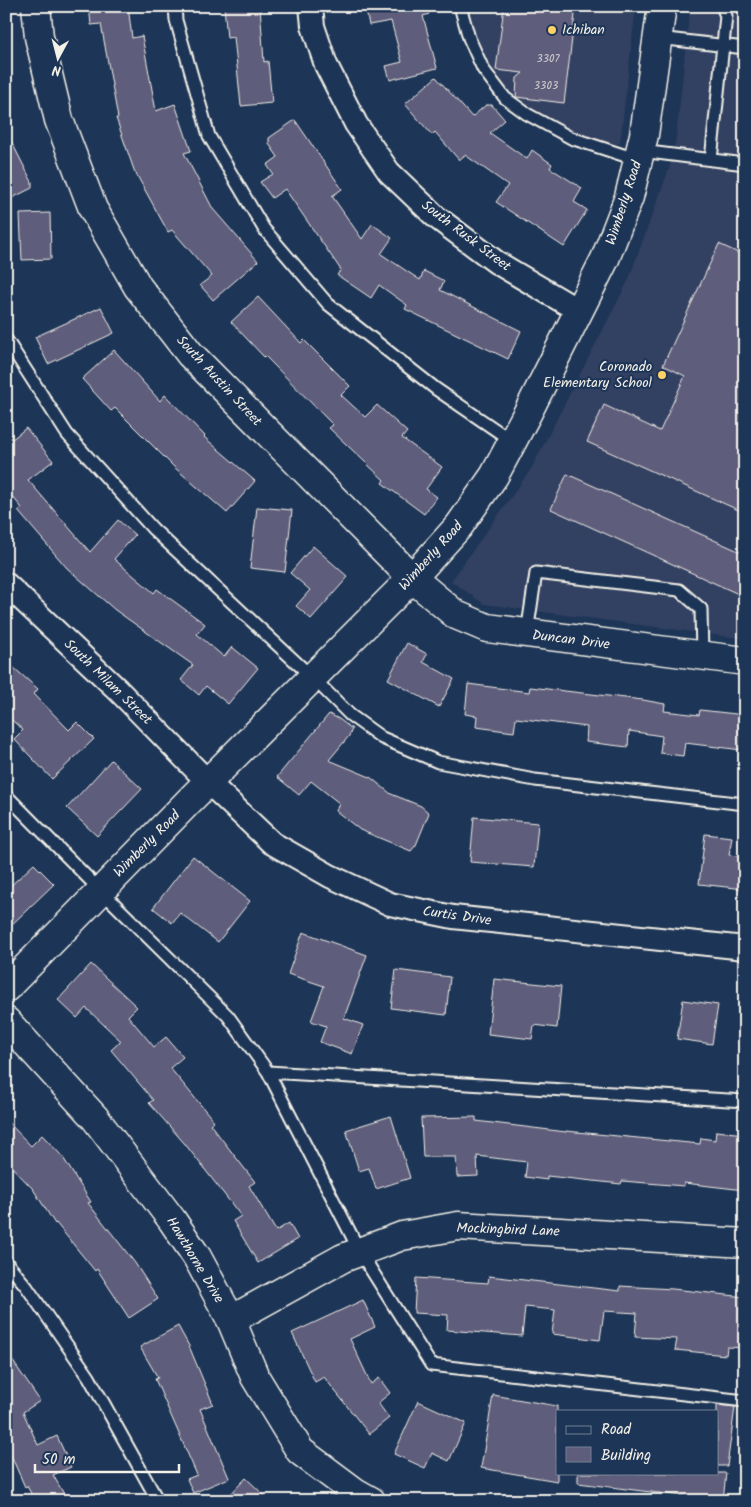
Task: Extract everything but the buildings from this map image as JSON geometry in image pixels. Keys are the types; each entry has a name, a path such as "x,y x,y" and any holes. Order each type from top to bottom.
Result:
{"main road":[{"name":"South Austin Street","path":"36,6 39,37 60,120 92,209 138,287 190,354 412,578"},
{"name":"Wimberly Road","path":"6,988 412,578 459,526 494,476 605,260 629,197 640,154 662,6"},
{"name":"Duncan Drive","path":"412,578 456,615 487,628 745,661"},
{"name":"Hawthorne Drive","path":"6,1021 95,1118 197,1257 231,1320 255,1377 300,1451 370,1501"},
{"name":"Mockingbird Lane","path":"231,1320 343,1258 402,1236 458,1226 745,1243"}],"street":[{"name":"South Rusk Street","path":"311,6 313,26 326,65 356,124 390,172 436,217 496,262 579,311"},
{"name":"South Milam Street","path":"6,584 118,690 208,782"},
{"name":"Curtis Drive","path":"208,782 272,843 330,876 390,904 453,917 745,948"}],"lane":[{"path":"175,6 176,20 209,136 264,229 328,304 436,389 512,442"},
{"path":"460,6 469,38 483,69 505,98 527,114 571,138 623,155 640,154 745,164"},
{"path":"711,160 726,16 722,6"},
{"path":"658,38 745,48"},
{"path":"6,339 67,434 153,529 350,716 382,738 438,762 536,780 745,804"},
{"path":"527,634 536,573 679,590 701,609 702,656"},
{"path":"6,795 228,1016 268,1072 360,1252 431,1365 745,1401"},
{"path":"268,1072 745,1101"},
{"path":"6,1262 26,1286 89,1377 158,1501"}],"shaded area":[{"path":"466,6 636,6 620,144 608,143 575,133 545,118 510,95 491,71 479,48"},
{"name":"Coronado Elementary School","path":"690,6 745,6 745,639 484,604 451,581 531,469 628,281 669,169 676,138"}],"place":[{"name":"Ichiban","path":"552,30"},
{"name":"Coronado Elementary School","path":"662,375"}]}
